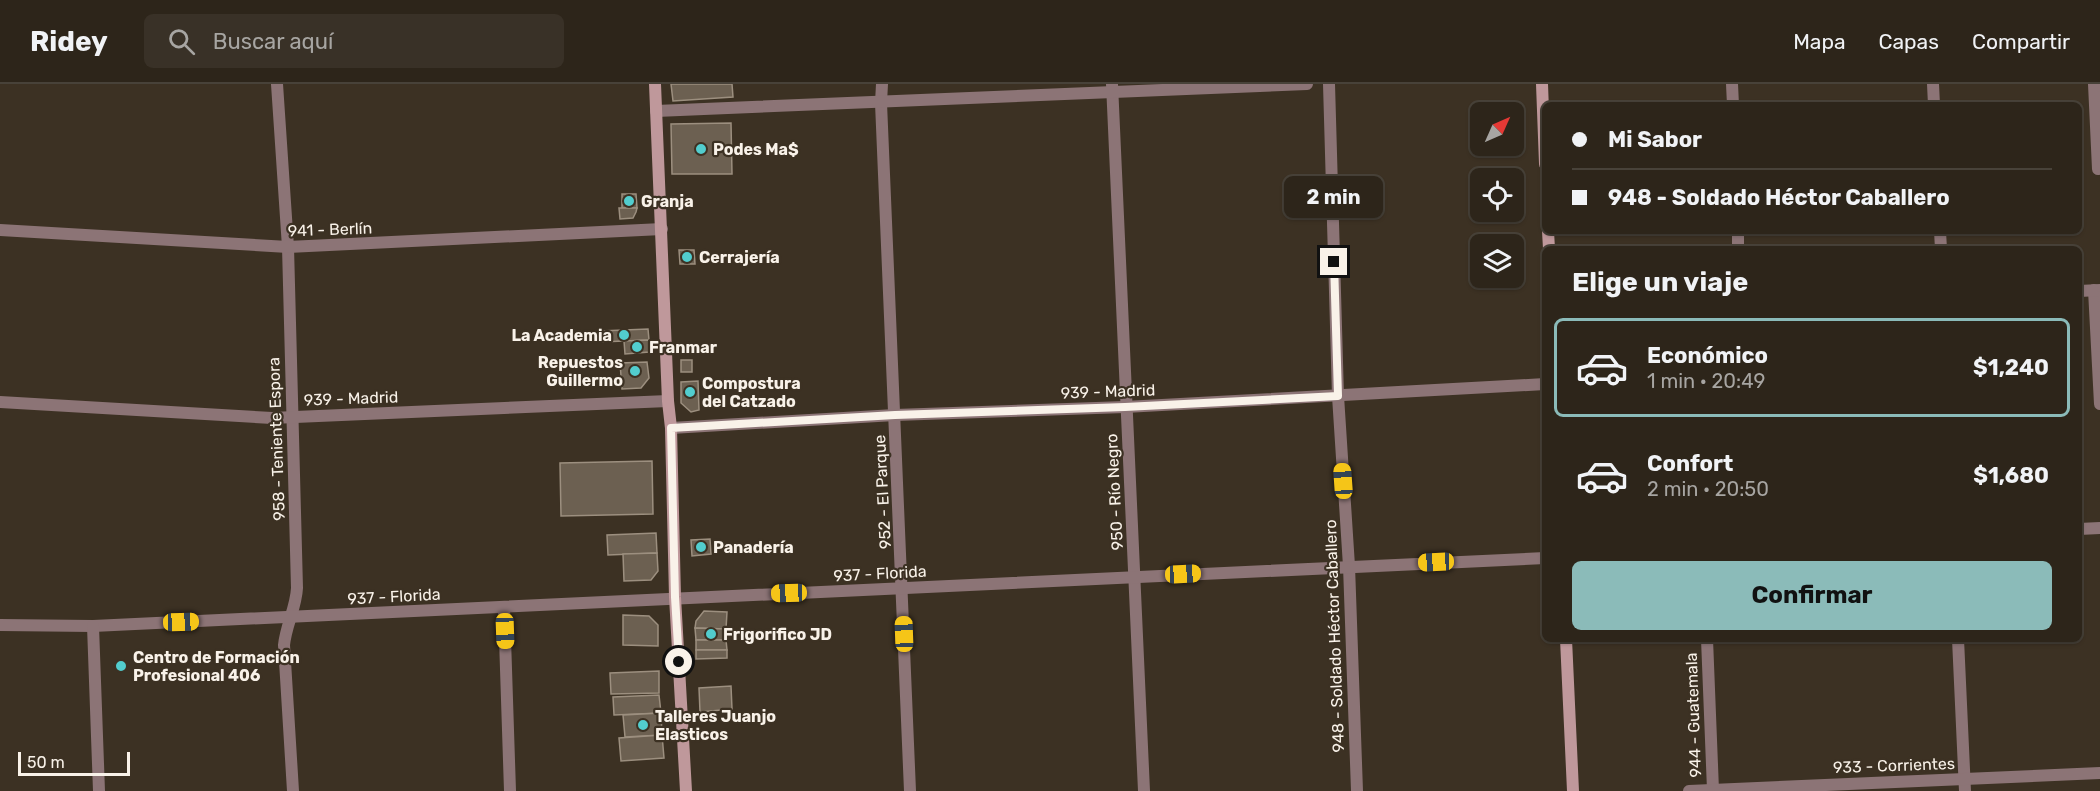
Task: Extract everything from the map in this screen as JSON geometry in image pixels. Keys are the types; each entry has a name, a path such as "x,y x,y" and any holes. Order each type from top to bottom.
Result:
{"main road":[{"path":"655,84 671,428 675,597 686,791"},
{"path":"1542,84 1543,102"},
{"path":"1566,642 1573,791"}],"street":[{"name":"958 - Teniente Espora","path":"277,84 288,247 297,588 296,603 285,634 284,645 293,791"},
{"name":"952 - El Parque","path":"882,84 910,791"},
{"path":"656,111 881,102 1112,87 1307,84"},
{"name":"948 - Soldado Héctor Caballero","path":"1329,84 1338,396 1349,566 1357,791"},
{"path":"1732,84 1733,102"},
{"path":"1933,84 1934,102"},
{"path":"2094,84 2098,169"},
{"name":"950 - Río Negro","path":"1112,87 1144,791"},
{"name":"941 - Berlín","path":"0,230 288,247 662,229"},
{"path":"2082,291 2097,290 2100,404"},
{"name":"939 - Madrid","path":"671,428 895,415 1125,407 1542,384"},
{"name":"939 - Madrid","path":"0,402 272,418 668,401"},
{"path":"2082,529 2100,528"},
{"name":"937 - Florida","path":"0,625 93,626 291,618 675,597 903,589 1542,558"},
{"path":"504,608 510,791"},
{"path":"93,626 99,791"},
{"name":"944 - Guatemala","path":"1707,642 1713,790"},
{"path":"1958,642 1965,785"},
{"name":"933 - Corrientes","path":"1689,791 1965,785 2100,773"}],"building":[{"path":"671,84 732,84 733,97 673,101"},
{"name":"Podes Ma$","path":"731,123 732,174 672,174 671,124"},
{"name":"Granja","path":"622,194 636,194 637,208 622,208"},
{"path":"619,208 637,208 633,218 620,219"},
{"name":"Cerrajería","path":"679,250 694,250 695,264 680,264"},
{"name":"La Academia","path":"648,329 649,340 600,342 600,331"},
{"name":"Franmar","path":"649,340 649,352 625,354 624,341"},
{"path":"681,360 692,360 692,372 681,372"},
{"name":"Repuestos Guillermo","path":"647,362 649,378 641,388 622,389 620,363"},
{"name":"Compostura del Catzado","path":"698,381 699,410 691,412 681,403 681,382"},
{"path":"652,461 653,514 561,516 560,463"},
{"path":"656,533 657,553 608,555 607,535"},
{"name":"Panadería","path":"710,539 711,554 692,556 691,540"},
{"path":"657,553 658,571 651,580 624,581 623,554"},
{"path":"704,611 727,612 726,629 695,628 696,621"},
{"path":"623,615 649,616 658,625 658,646 623,645"},
{"name":"Frigorifico JD","path":"695,628 726,629 726,640 696,640"},
{"path":"696,640 726,640 727,650 696,650"},
{"path":"696,650 727,650 727,658 696,659"},
{"path":"659,671 659,693 611,694 610,673"},
{"path":"731,686 732,709 700,712 699,688"},
{"path":"659,695 661,713 614,715 613,697"},
{"name":"Talleres Juanjo Elasticos","path":"661,713 662,735 625,737 623,715"},
{"path":"662,735 664,758 621,761 619,738"}],"place":[{"name":"Podes Ma$","path":"701,149"},
{"name":"Granja","path":"629,201"},
{"name":"Cerrajería","path":"687,257"},
{"name":"La Academia","path":"624,335"},
{"name":"Franmar","path":"637,347"},
{"name":"Repuestos Guillermo","path":"635,371"},
{"name":"Compostura del Catzado","path":"690,392"},
{"name":"Panadería","path":"701,547"},
{"name":"Frigorifico JD","path":"711,634"},
{"name":"Centro de Formación Profesional 406","path":"121,666"},
{"name":"Talleres Juanjo Elasticos","path":"643,725"}],"route":[{"path":"679,662 671,428 895,415 1125,407 1338,396 1334,262"}]}
